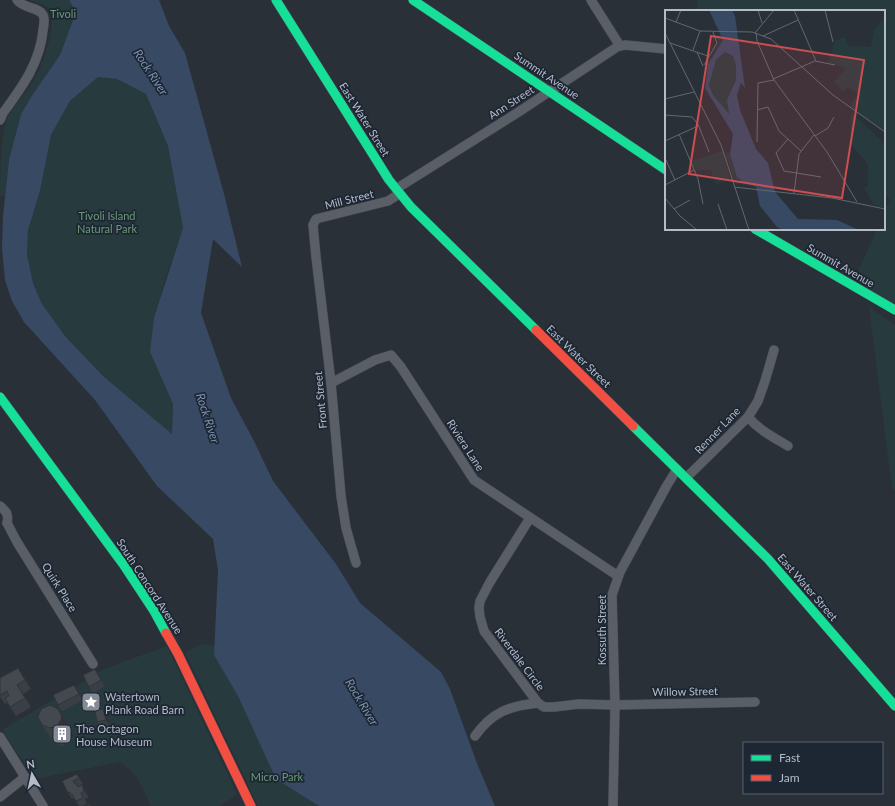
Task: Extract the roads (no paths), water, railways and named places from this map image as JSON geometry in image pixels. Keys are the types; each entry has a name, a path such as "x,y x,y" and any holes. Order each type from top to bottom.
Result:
{"street":[{"path":"0,119 32,71 40,49 43,34 44,19 41,13 24,6 17,0"},
{"name":"East Water Street","path":"276,0 398,192 411,207 777,568 895,706"},
{"name":"Summit Avenue","path":"414,0 665,169"},
{"path":"591,0 620,46 665,48"},
{"name":"Ann Street","path":"398,192 548,91 620,46"},
{"name":"Mill Street","path":"314,233 316,219 388,201 398,192"},
{"name":"Summit Avenue","path":"757,230 895,310"},
{"name":"Front Street","path":"314,233 331,383 341,496 346,528 356,563"},
{"name":"Renner Lane","path":"686,478 748,417 758,400 774,350"},
{"name":"Riviera Lane","path":"331,383 375,360 391,355 401,367 474,480 618,576"},
{"name":"South Concord Avenue","path":"0,397 123,564 154,611 178,654 250,806"},
{"path":"748,417 764,432 788,446"},
{"name":"Kossuth Street","path":"613,806 615,705 612,595 618,576 666,487 678,469"},
{"name":"Quirk Place","path":"0,506 7,512 8,518 3,525 17,542 93,664"},
{"name":"Riverdale Circle","path":"530,518 490,582 480,601 480,617 484,631 538,703 544,706 554,707 579,704 615,705"},
{"name":"Willow Street","path":"615,705 755,702"},
{"path":"476,736 485,723 501,711 520,705 538,703"},
{"path":"0,737 44,806"},
{"path":"0,797 25,777"}],"water":[{"name":"Rock River","path":"69,0 159,0 169,26 185,53 224,194 242,267 213,239 201,313 231,398 273,481 336,564 360,603 441,672 450,689 478,766 495,806 319,806 276,779 238,696 214,655 218,570 213,539 157,486 95,400 24,322 12,301 5,280 2,248 3,216 9,160 21,114 60,55 76,12","holes":["98,77 117,79 146,94 168,146 183,228 154,318 150,352 173,404 172,434 103,376 65,336 42,304 33,283 27,255 28,230 40,191 51,135 70,101"]}],"place":[{"name":"Watertown Plank Road Barn","path":"91,702"},
{"name":"The Octagon House Museum","path":"62,734"}],"park label":[{"name":"Tivoli","path":"63,13"},
{"name":"Tivoli Island Natural Park","path":"107,221"},
{"name":"Micro Park","path":"277,776"}]}
